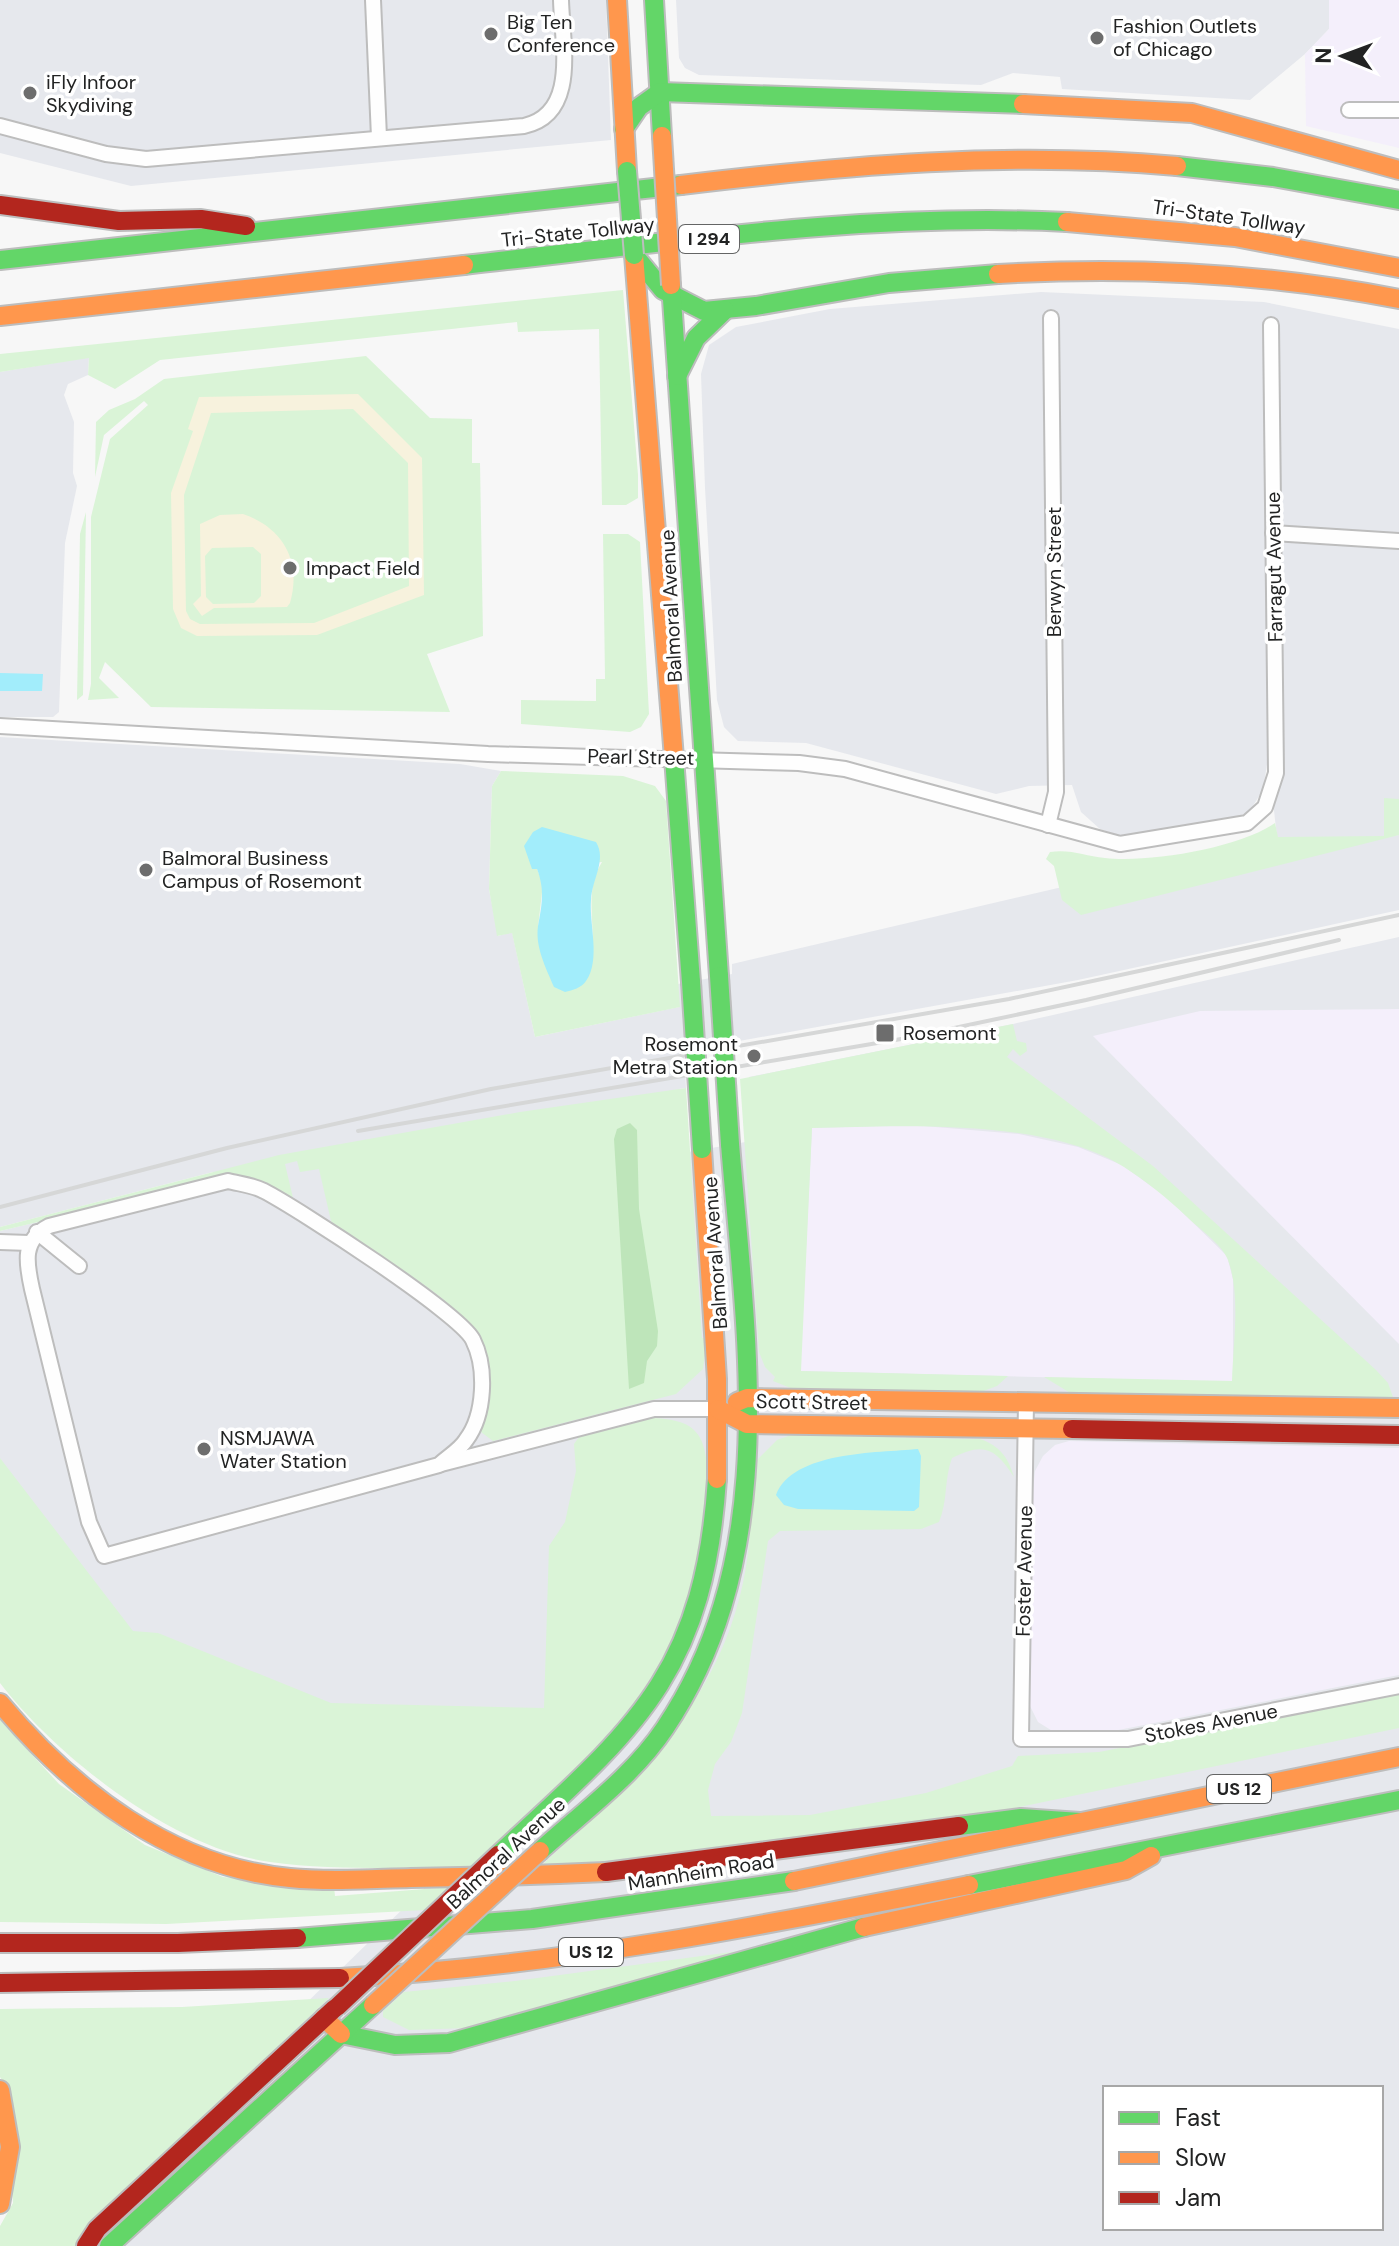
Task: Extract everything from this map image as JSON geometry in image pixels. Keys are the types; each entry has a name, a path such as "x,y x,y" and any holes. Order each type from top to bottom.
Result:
{"main road":[{"name":"Balmoral Avenue","path":"86,2246 108,2219 632,1728 679,1653 699,1605 711,1559 718,1409 691,982 617,0"},
{"name":"Balmoral Avenue","path":"109,2246 612,1785 664,1730 713,1646 738,1563 747,1398 677,376 667,290 654,0"},
{"path":"625,134 634,110 647,97 660,92 1126,107 1192,113 1399,170"},
{"name":"Tri-State Tollway","path":"0,260 179,244 272,230 887,162 1011,158 1157,166 1343,188 1399,200"},
{"path":"0,205 119,221 201,219 272,230"},
{"name":"Tri-State Tollway","path":"6,317 839,224 992,218 1117,224 1235,237 1399,268"},
{"path":"634,255 667,290 704,311 913,280 1071,268 1208,270 1399,299"},
{"path":"677,376 696,338 725,310"},
{"name":"Scott Street","path":"718,1409 747,1398 1399,1408"},
{"name":"Scott Street","path":"718,1409 747,1424 1399,1435"},
{"path":"0,1703 48,1757 117,1811 185,1848 225,1865 272,1876 333,1881 609,1872 1021,1818 1080,1822"},
{"name":"Mannheim Road","path":"0,1943 227,1942 502,1923 712,1894 1399,1757"},
{"name":"US 12","path":"0,1983 135,1984 303,1979 418,1973 550,1958 820,1915 1399,1800"},
{"path":"330,2013 341,2034 393,2046 421,2048 449,2043 830,1935 1126,1870 1173,1844"},
{"path":"0,2090 12,2141 9,2175 0,2204"}],"street":[{"path":"373,0 380,50 383,136"},
{"path":"0,126 106,154 146,159 524,126 547,117 562,92 561,0"},
{"path":"1349,110 1399,110"},
{"name":"Berwyn Street","path":"1048,825 1056,792 1051,318"},
{"name":"Farragut Avenue","path":"1265,807 1276,773 1271,325"},
{"path":"1273,533 1399,541"},
{"name":"Pearl Street","path":"0,726 488,754 702,759 845,769 1098,840 1140,843 1247,823 1265,807"},
{"path":"0,1242 33,1238 49,1226 228,1181 260,1188 447,1312 473,1338 482,1372 480,1407 467,1440 439,1465"},
{"path":"33,1238 26,1264 89,1522 104,1556 654,1409 718,1409"},
{"path":"33,1238 79,1266"},
{"name":"Foster Avenue","path":"1021,1739 1026,1402"},
{"name":"Stokes Avenue","path":"1021,1739 1128,1739 1399,1686"}],"shaded area":[{"path":"0,0 606,0 611,140 131,186 0,153"},
{"path":"676,0 1329,0 1329,29 1305,54 1250,100 1062,89 1060,77 1013,73 981,85 699,75 685,68 679,58"},
{"path":"1329,0 1399,0 1399,148 1306,126 1305,54 1329,29"},
{"path":"1041,292 1264,302 1399,329 1399,799 1384,799 1384,836 1399,835 1399,910 1078,980 684,1051 686,1088 679,1089 683,1153 751,1141 749,1077 1013,1024 1399,937 1399,2246 57,2246 453,1860 0,1660 0,1231 215,1179 213,1172 0,1227 0,737 460,764 501,771 492,786 489,889 498,936 512,932 535,1037 679,1007 678,984 732,974 732,964 1277,837 1268,758 1263,790 1249,812 1218,824 1127,838 1100,829 1081,812 1072,785 1029,786 996,794 806,743 738,741 724,727 717,700 701,374 709,345 736,327 830,309"},
{"path":"89,357 88,375 68,384 64,395 74,422 73,473 77,486 65,543 59,712 53,717 0,717 0,372"},
{"path":"1399,1009 1399,1344 1093,1036 1200,1011"},
{"path":"912,1125 1019,1134 1078,1147 1122,1165 1169,1199 1227,1256 1233,1279 1233,1382 800,1371 812,1128"},
{"path":"1069,1441 1399,1448 1399,1675 1103,1733 1054,1732 1038,1722 1029,1704 1033,1489 1035,1471 1043,1456 1055,1445"}],"green space":[{"path":"623,290 638,475 638,498 626,505 602,505 599,329 518,332 517,322 160,360 115,389 88,375 89,358 0,372 0,354"},
{"name":"Impact Field","path":"366,356 430,418 472,419 472,463 480,463 483,636 427,654 450,712 151,707 105,662 99,678 119,698 88,700 91,684 91,517 110,439 148,405 144,401 104,435 95,477 96,422 109,410 135,399 164,379"},
{"path":"86,512 83,695 77,700 80,534"},
{"path":"603,534 628,534 640,542 649,714 641,727 630,732 521,724 521,700 596,701 596,679 605,679"},
{"path":"501,771 623,776 655,786 666,801 680,1007 535,1037 512,933 497,936 489,889 492,786","holes":["602,862 595,877 592,962 587,976 577,988 538,927 543,884 537,869"]},
{"path":"1384,798 1399,799 1399,835 1081,915 1062,900 1054,866 1046,859 1050,852 1058,851 1123,859 1169,856 1239,840 1275,823 1278,837 1384,836"},
{"path":"1013,1024 1017,1041 1026,1043 1027,1051 1020,1056 1013,1049 1007,1057 1153,1166 1376,1370 1388,1383 1394,1400 1072,1394 1044,1377 1232,1381 1235,1304 1228,1260 1209,1236 1124,1167 1092,1151 1055,1140 972,1128 812,1128 801,1371 1008,1376 997,1386 978,1393 793,1389 773,1381 775,1377 765,1367 759,1352 740,1079"},
{"path":"686,1088 702,1338 707,1338 703,1369 676,1394 493,1441 481,1432 489,1377 487,1359 479,1339 446,1302 337,1229 331,1221 319,1169 300,1172 297,1161 285,1164 293,1198 246,1177 229,1177 0,1231 0,1227 279,1155 520,1112"},
{"path":"630,1123 637,1130 639,1209 658,1331 657,1346 647,1361 644,1383 629,1389 614,1139 617,1129"},
{"path":"653,1418 681,1422 690,1427 702,1441 705,1452 708,1479 705,1542 691,1598 668,1651 637,1699 600,1744 559,1786 471,1868 345,1868 270,1862 233,1854 195,1839 120,1795 53,1740 0,1683 0,1458 133,1631 158,1633 331,1703 544,1708 549,1546 565,1522 576,1471 574,1444 579,1437"},
{"path":"791,1435 980,1439 1002,1453 1014,1477 994,1454 981,1449 973,1450 952,1458 939,1522 921,1529 780,1531 768,1541 742,1713 731,1742 715,1764 708,1790 711,1816 810,1815 926,1793 1012,1766 1018,1756 1099,1752 1399,1694 1399,1728 995,1812 673,1855 541,1866 638,1772 691,1706 730,1628 743,1583 756,1461 777,1440"},
{"path":"0,1720 59,1784 145,1845 223,1877 334,1887 335,1896 450,1887 425,1910 166,1924 0,1922"},
{"path":"739,1951 469,2028 409,2030 383,2017 383,2011 404,1992 515,1981"},
{"path":"329,1998 107,2210 76,2246 0,2246 0,2226 13,2203 4,2083 0,2077 0,2009 182,2007"}],"sand":[{"path":"358,394 422,458 424,595 317,635 197,636 181,628 173,609 171,493 193,431 188,429 199,397","holes":["353,409 408,463 409,586 314,623 200,624 190,619 186,611 184,495 211,413"]},
{"path":"243,514 257,520 279,537 291,560 293,573 293,588 287,607 214,608 202,616 193,604 201,596 200,524 220,515","holes":["253,547 261,554 261,596 254,603 213,604 206,597 205,556 212,548"]}],"water":[{"path":"0,673 43,674 42,691 0,691"},
{"path":"542,827 596,842 600,856 591,900 593,963 586,981 565,992 554,987 540,950 537,934 542,904 541,884 537,869 532,869 524,846 533,832"},
{"path":"918,1449 921,1456 919,1507 914,1511 798,1509 784,1505 776,1495 785,1481 818,1462 860,1454"}],"railway":[{"path":"0,1207 227,1148 491,1089 1009,999 1399,915"},
{"path":"358,1131 907,1038 1086,1000 1339,940"}],"traffic: fast":[{"path":"654,0 662,136"},
{"path":"624,129 639,107 660,92 1023,104"},
{"path":"1177,166 1273,177 1399,200"},
{"path":"627,171 634,255"},
{"path":"0,260 681,185"},
{"path":"464,265 840,225 991,220 1067,222"},
{"path":"634,255 663,290 704,311 756,306 889,283 998,274"},
{"path":"671,285 719,976"},
{"path":"677,376 696,338 725,310"},
{"path":"674,758 691,982"},
{"path":"719,976 730,1144"},
{"path":"691,982 702,1149"},
{"path":"540,1851 623,1778 665,1728 702,1661 727,1591 741,1518 747,1444 743,1293 730,1144"},
{"path":"498,1855 588,1771 624,1733 654,1694 678,1651 696,1603 709,1547 717,1479"},
{"path":"969,1885 1399,1800"},
{"path":"959,1826 1021,1818 1080,1822"},
{"path":"297,1938 532,1919 794,1881"},
{"path":"341,2034 395,2045 449,2043 864,1927"},
{"path":"109,2246 373,2005"}],"traffic: slow":[{"path":"617,0 627,171"},
{"path":"1023,104 1192,113 1399,170"},
{"path":"662,136 671,285"},
{"path":"681,185 805,171 929,162 1052,160 1177,166"},
{"path":"1067,222 1235,237 1399,268"},
{"path":"634,255 674,758"},
{"path":"0,316 464,265"},
{"path":"998,274 1099,271 1199,274 1299,283 1399,299"},
{"path":"702,1149 717,1379 717,1479"},
{"path":"737,1402 747,1398 1399,1408"},
{"path":"718,1409 747,1424 1072,1429"},
{"path":"0,1703 60,1766 128,1819 166,1841 247,1871 290,1878 335,1880 606,1872"},
{"path":"794,1881 1399,1757"},
{"path":"373,2005 540,1851"},
{"path":"864,1927 1126,1870 1151,1856"},
{"path":"340,1978 419,1973 577,1955 734,1930 969,1885"},
{"path":"324,2018 341,2034"},
{"path":"0,2090 10,2147 0,2204"}],"traffic: jam":[{"path":"0,205 119,221 201,219 246,226"},
{"path":"1072,1429 1399,1435"},
{"path":"606,1872 959,1826"},
{"path":"337,2007 498,1855"},
{"path":"0,1943 178,1943 297,1938"},
{"path":"0,1983 340,1978"},
{"path":"86,2246 97,2229 334,2009"}],"place":[{"name":"Big Ten Conference","path":"491,34"},
{"name":"Fashion Outlets of Chicago","path":"1097,38"},
{"name":"iFly Infoor Skydiving","path":"30,93"},
{"name":"Impact Field","path":"290,568"},
{"name":"Balmoral Business Campus of Rosemont","path":"146,870"},
{"name":"Rosemont","path":"885,1033"},
{"name":"Rosemont Metra Station","path":"754,1056"},
{"name":"NSMJAWA Water Station","path":"204,1449"}]}
